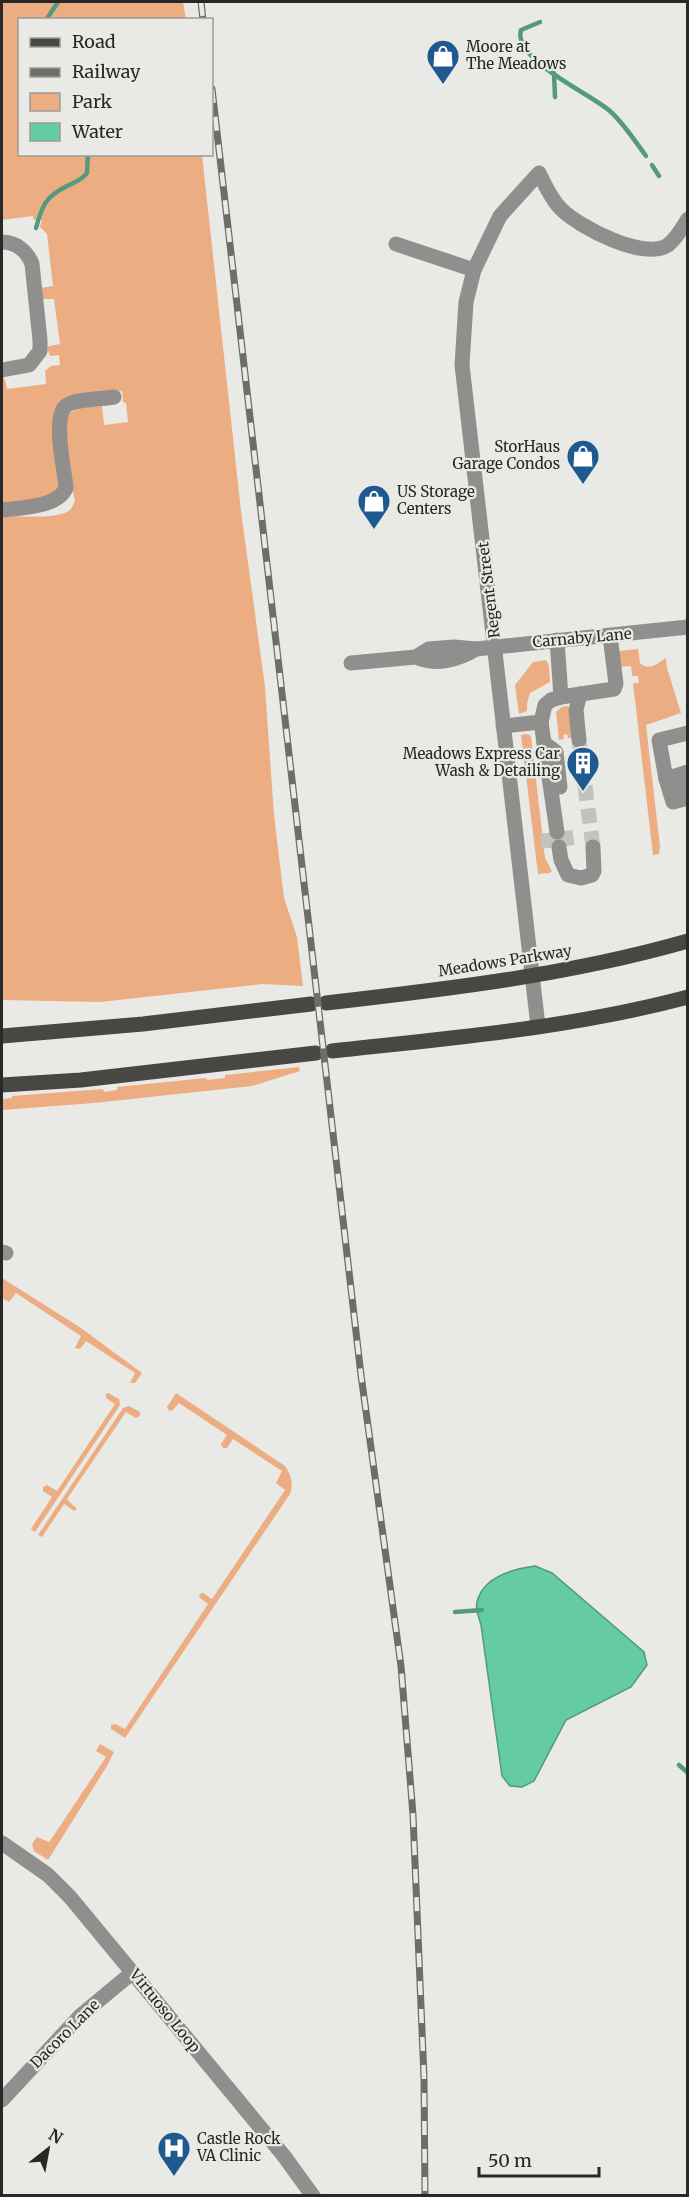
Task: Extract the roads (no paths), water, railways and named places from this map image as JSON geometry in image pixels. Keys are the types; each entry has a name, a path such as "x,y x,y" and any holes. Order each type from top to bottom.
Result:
{"main road":[{"name":"Meadows Parkway","path":"326,1003 533,976 612,960 687,941"},
{"path":"332,1051 595,1018 687,997"},
{"path":"2,1036 132,1026 311,1004"},
{"path":"2,1084 81,1080 316,1053"}],"street":[{"name":"Regent Street","path":"538,1026 462,365 466,302 474,270 500,216 538,173 563,211 578,223 623,243 650,250 666,246 676,237 687,219"},
{"path":"2,242 15,245 29,256 32,264 40,351 29,364 2,370"},
{"path":"396,244 474,270"},
{"path":"2,510 51,503 63,496 66,481 59,423 63,410 67,405 76,402 114,397"},
{"name":"Carnaby Lane","path":"351,663 416,657 429,649 454,647 476,649 556,640 686,632"},
{"path":"593,847 595,867 592,875 581,878 568,875 561,860 538,756 544,743 541,722 544,705 561,697 614,689 616,684 610,636"},
{"path":"556,640 561,697"},
{"path":"579,740 576,710 580,694"},
{"path":"503,726 541,722"},
{"path":"687,733 659,740 673,802 687,798"},
{"path":"668,785 687,772"},
{"path":"668,785 687,786"},
{"name":"Virtuoso Loop","path":"2,1843 58,1884 284,2156 313,2196"},
{"name":"Dacoro Lane","path":"2,2100 80,2016 133,1972"}],"water":[{"path":"535,1566 552,1573 644,1652 647,1665 631,1687 566,1720 534,1781 522,1787 510,1786 502,1776 477,1605 480,1593 492,1580 518,1569"}],"waterway":[{"path":"47,18 58,2"},
{"path":"540,22 521,30 522,41 529,53 556,76 611,112 646,156"},
{"path":"554,73 555,97"},
{"path":"36,228 49,198 87,173 88,156"},
{"path":"652,165 659,176"},
{"path":"455,1612 482,1610"},
{"path":"679,1765 688,1773"}],"tunnel":[{"path":"579,740 593,847"},
{"path":"565,831 567,846"},
{"path":"548,833 549,848"}],"railway":[{"path":"201,2 203,18"},
{"path":"213,98 361,1375 401,1666 413,1815 424,2078 425,2196"}],"place":[{"name":"Moore at The Meadows","path":"443,85"},
{"name":"StorHaus Garage Condos","path":"583,485"},
{"name":"US Storage Centers","path":"374,530"},
{"name":"Meadows Express Car Wash & Detailing","path":"583,792"},
{"name":"Castle Rock VA Clinic","path":"174,2177"}]}
